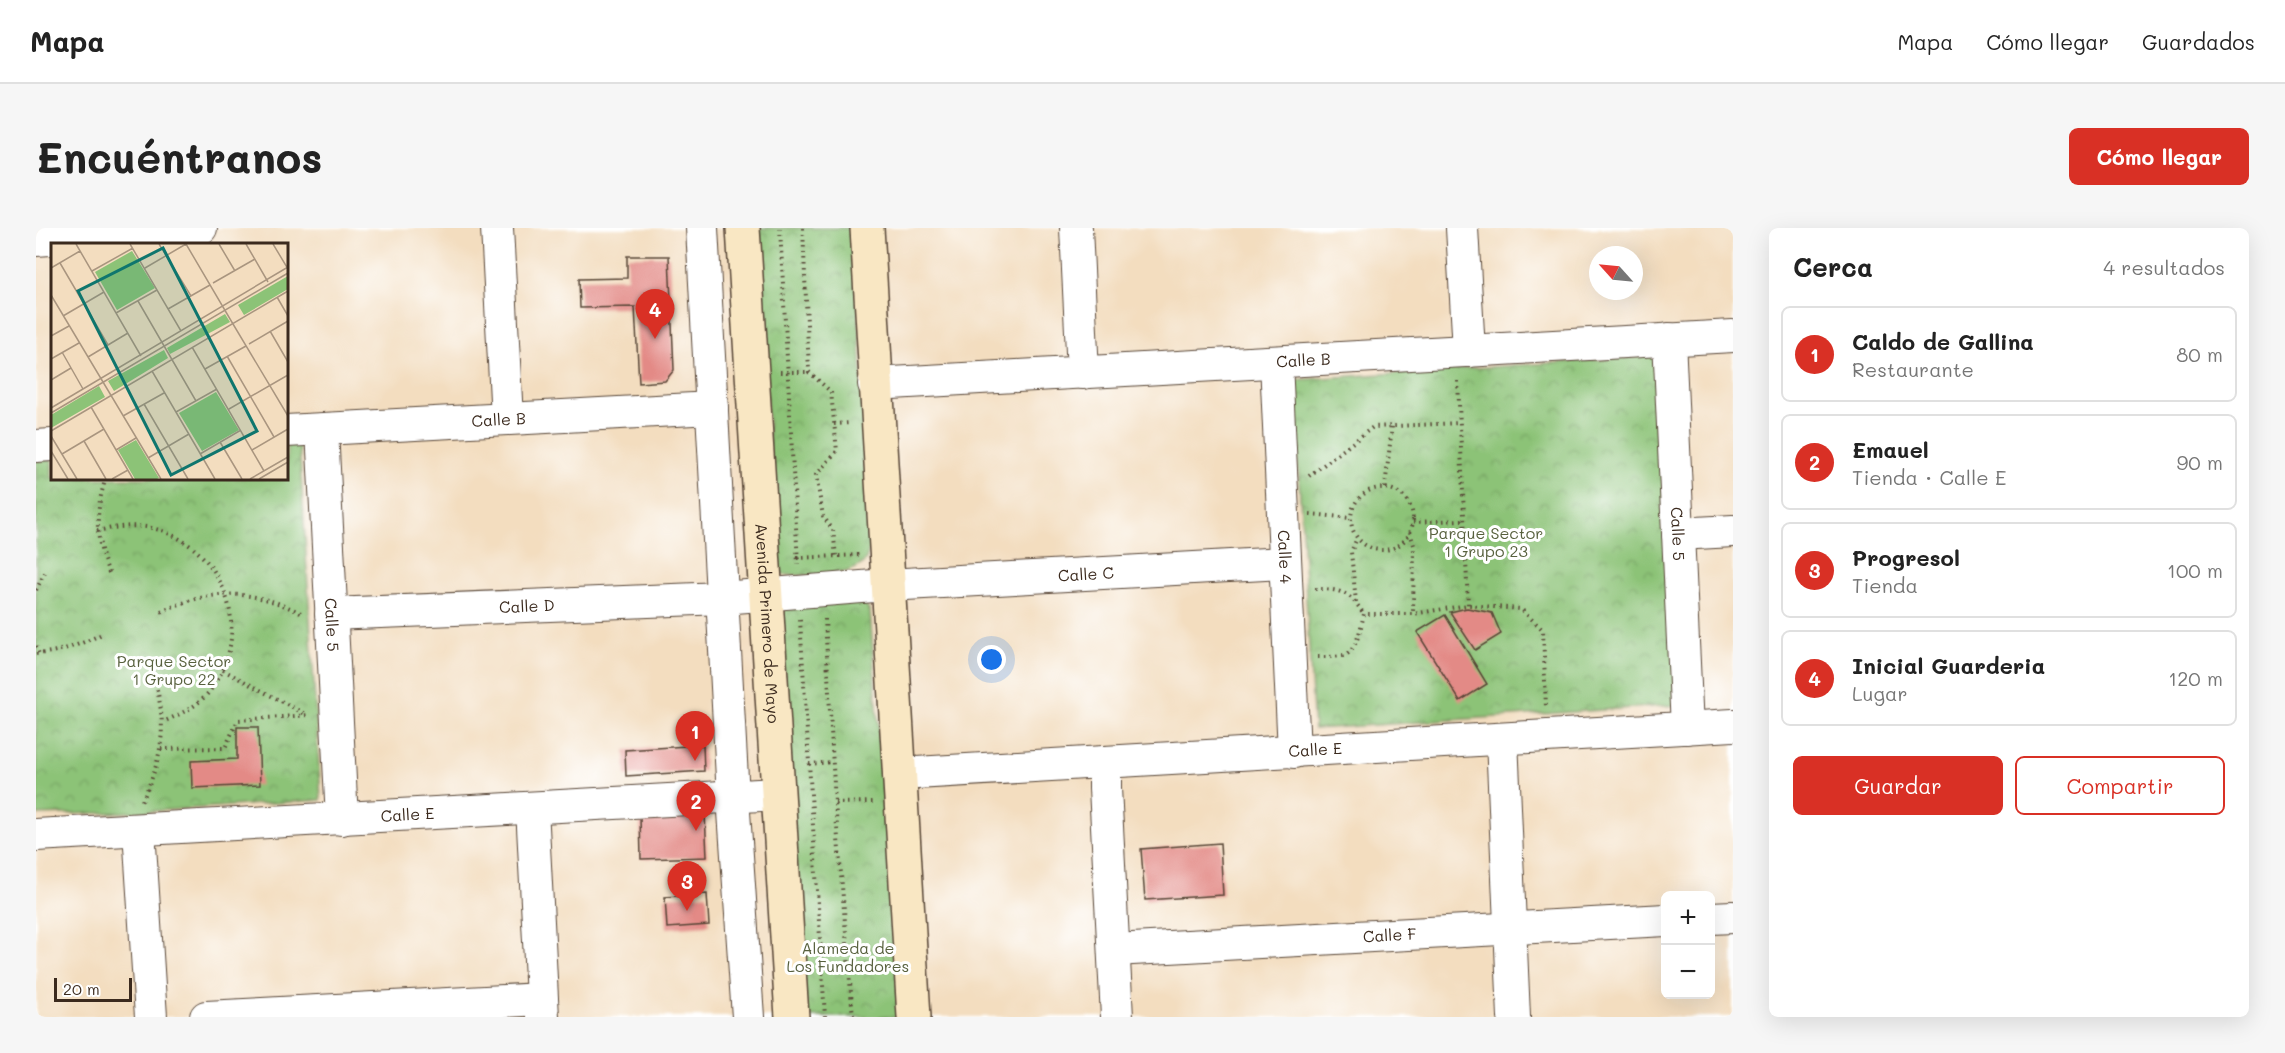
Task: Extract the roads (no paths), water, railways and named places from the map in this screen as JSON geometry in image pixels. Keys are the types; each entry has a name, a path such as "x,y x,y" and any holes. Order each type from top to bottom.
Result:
{"main road":[{"name":"Avenida Primero de Mayo","path":"743,228 792,1017"},
{"path":"867,228 874,384 914,1017"}],"street":[{"path":"36,240 201,228"},
{"path":"497,228 507,419"},
{"path":"702,228 733,797 748,1017"},
{"path":"1076,228 1083,373"},
{"path":"1462,228 1463,362"},
{"name":"Calle B","path":"874,384 1276,362 1463,362 1669,339 1733,336"},
{"name":"Calle 5","path":"1669,339 1687,728"},
{"name":"Calle 4","path":"1276,362 1294,752"},
{"name":"Calle B","path":"288,431 712,408"},
{"name":"Calle 5","path":"322,430 316,614 322,715 342,819"},
{"path":"36,446 51,445"},
{"path":"1678,534 1733,531"},
{"name":"Calle C","path":"766,595 886,569 1285,563"},
{"name":"Calle D","path":"316,614 766,595"},
{"name":"Calle E","path":"899,788 1105,762 1733,725"},
{"path":"1502,739 1514,1017"},
{"path":"1105,762 1104,788 1117,1017"},
{"name":"Calle E","path":"36,835 778,794"},
{"path":"207,1017 542,1008 532,808"},
{"path":"139,830 151,1017"},
{"path":"1715,918 1733,917"},
{"name":"Calle F","path":"1114,950 1661,920"}],"place":[{"name":"Inicial Guarderia","path":"655,339"},
{"name":"Caldo de Gallina","path":"695,761"},
{"name":"Emauel","path":"696,831"},
{"name":"Progresol","path":"687,911"}],"park label":[{"name":"Parque Sector 1 Grupo 23","path":"1486,542"},
{"name":"Parque Sector 1 Grupo 22","path":"174,670"},
{"name":"Alameda de Los Fundadores","path":"848,957"}]}
